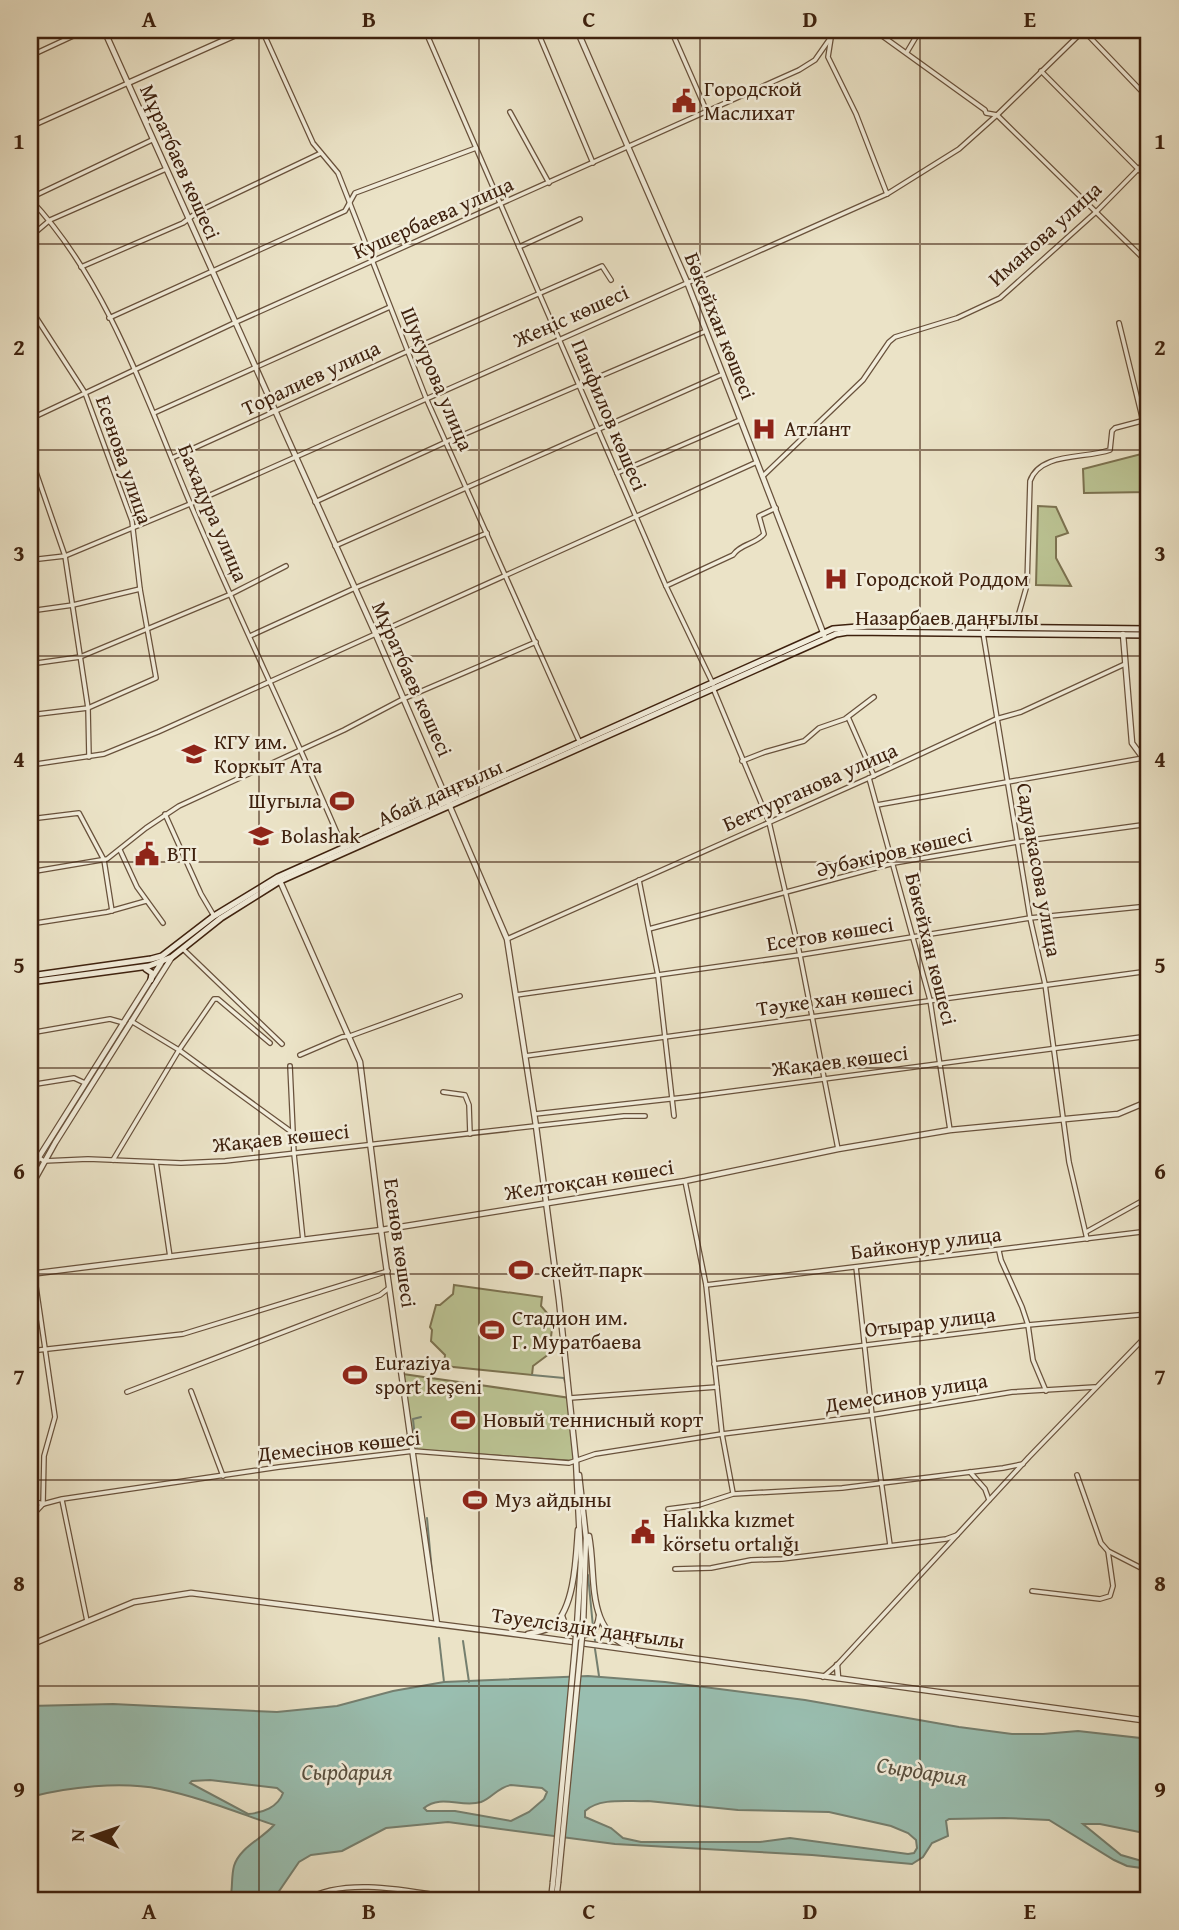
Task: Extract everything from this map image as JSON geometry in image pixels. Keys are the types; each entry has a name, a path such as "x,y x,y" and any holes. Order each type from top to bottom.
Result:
{"main road":[{"name":"Назарбаев даңғылы","path":"983,630 1015,627 1123,631 1149,635"},
{"name":"Назарбаев даңғылы","path":"712,683 825,636 848,632 1149,629"},
{"name":"Абай даңғылы","path":"449,803 712,683"},
{"name":"Абай даңғылы","path":"170,954 217,915 279,879 712,683"},
{"name":"Абай даңғылы","path":"170,954 182,947 217,915"},
{"path":"30,982 139,967 162,962 170,954"},
{"path":"30,976 170,954"},
{"path":"139,967 151,971 152,980"}],"street":[{"path":"30,56 86,30"},
{"name":"Мұратбаев көшесі","path":"104,30 376,635 507,939 547,1203 582,1514"},
{"path":"30,127 247,30"},
{"name":"Шукурова улица","path":"261,30 313,143 338,173 426,398 580,743"},
{"name":"Панфилов көшесі","path":"425,30 666,586 712,683 742,761"},
{"path":"550,30 539,34 593,163"},
{"name":"Бөкейхан көшесі","path":"577,30 687,282 825,636"},
{"path":"671,30 707,111"},
{"path":"822,30 831,38 828,57 856,114 887,194"},
{"name":"Кушербаева улица","path":"30,419 234,323 799,70 816,60 836,30"},
{"path":"874,30 966,94 986,113 998,115 1149,264"},
{"path":"906,52 920,30"},
{"path":"1084,30 1149,99"},
{"name":"Жеңіс көшесі","path":"30,560 65,556 190,504 887,194 959,149 998,115 1084,30"},
{"path":"1041,71 1149,180"},
{"path":"510,112 549,183"},
{"path":"30,199 152,140"},
{"path":"109,318 345,211 355,193 476,148"},
{"path":"81,267 188,220 199,211 321,153"},
{"name":"Иманова улица","path":"763,476 863,380 895,337 957,318 1000,298 1096,212 1149,158"},
{"path":"30,237 50,220 166,169"},
{"name":"Бахадура улица","path":"30,199 50,220 81,267 136,369 190,504 344,850"},
{"path":"519,247 580,219"},
{"name":"Торалиев улица","path":"172,458 602,266 611,281"},
{"path":"153,413 390,307"},
{"name":"Есенова улица","path":"30,308 85,393 132,521 140,589 156,678 88,708"},
{"path":"1119,323 1143,421"},
{"path":"315,502 446,442 706,331"},
{"path":"335,546 723,374"},
{"path":"1015,627 1027,585 1030,481 1033,472 1048,463 1110,450 1112,431 1149,419"},
{"path":"617,473 741,420"},
{"path":"30,455 65,556 88,708 89,758"},
{"path":"30,765 89,758 148,736 757,463"},
{"path":"666,586 733,555 737,549 760,539 764,534 759,516 776,508"},
{"path":"250,636 487,533"},
{"path":"30,664 80,657 231,594 286,566"},
{"path":"30,611 73,605 140,589"},
{"name":"Садуакасова улица","path":"983,630 1030,918 1045,985 1069,1162 1087,1239"},
{"path":"1123,631 1132,743 1146,757 1149,793"},
{"path":"30,872 104,860 165,814 403,699 536,641"},
{"name":"Бектурганова улица","path":"507,939 996,719 1021,712 1125,664"},
{"path":"838,1149 800,956 769,822 742,761 804,741 819,728 848,717 874,697"},
{"path":"30,715 88,708"},
{"name":"Бөкейхан көшесі","path":"848,717 872,777 877,806 915,937 930,1000 950,1130"},
{"path":"877,806 1146,757"},
{"path":"30,819 79,813 104,860 112,911"},
{"path":"165,814 201,894 217,915"},
{"name":"Әубәкіров көшесі","path":"649,929 894,863 1017,842 1149,824"},
{"path":"120,850 136,887 163,923"},
{"name":"Есенов көшесі","path":"279,879 360,1062 381,1230 438,1624"},
{"path":"639,880 658,976 674,1116"},
{"path":"30,924 112,911 146,901"},
{"name":"Есетов көшесі","path":"516,995 800,956 1030,918 1149,906"},
{"path":"182,947 282,1044"},
{"name":"Абай даңғылы","path":"30,1188 170,954"},
{"path":"30,1177 39,1157 162,962"},
{"name":"Тәуке хан көшесі","path":"525,1056 1149,971"},
{"path":"300,1055 342,1037 460,996"},
{"path":"113,1160 180,1050 216,999 270,1043"},
{"path":"30,1034 110,1019 124,1023"},
{"path":"131,1021 180,1050 293,1133"},
{"name":"Жақаев көшесі","path":"535,1114 672,1099 1149,1036"},
{"path":"290,1066 294,1154 303,1240"},
{"path":"30,1084 74,1077 86,1084"},
{"path":"443,1093 465,1095 469,1105 470,1134"},
{"name":"Желтоқсан көшесі","path":"32,1274 381,1230 685,1181 838,1149 950,1130 1118,1114 1149,1101"},
{"name":"Жақаев көшесі","path":"44,1161 225,1161 624,1115 645,1116"},
{"path":"30,1152 44,1161"},
{"path":"156,1162 170,1256"},
{"path":"685,1181 706,1285 722,1434 733,1494"},
{"path":"1086,1231 1149,1197"},
{"name":"Байконур улица","path":"706,1285 1149,1231"},
{"path":"30,1239 32,1274 55,1422 44,1457 43,1504 30,1518"},
{"path":"999,1250 1028,1325 1033,1360 1045,1391"},
{"path":"856,1267 890,1545"},
{"path":"30,1351 183,1334 388,1270"},
{"path":"127,1391 380,1295 391,1287"},
{"name":"Отырар улица","path":"714,1364 1028,1325 1149,1314"},
{"path":"823,1677 1149,1333"},
{"path":"570,1398 717,1387"},
{"name":"Демесинов улица","path":"722,1434 872,1415 1012,1392 1095,1387"},
{"path":"191,1391 223,1476"},
{"name":"Демесінов көшесі","path":"43,1504 62,1499 414,1451 569,1463 595,1454 722,1434"},
{"path":"668,1509 699,1505 733,1494 807,1491 1024,1464"},
{"path":"970,1472 985,1489 989,1500"},
{"path":"1077,1475 1101,1543 1108,1551 1149,1572"},
{"path":"62,1499 87,1621"},
{"path":"30,1500 43,1504"},
{"path":"582,1514 591,1547 594,1589 602,1623 611,1637 625,1646 645,1652"},
{"path":"523,1635 554,1625 562,1615 569,1597 582,1514"},
{"path":"553,1900 587,1562 582,1514"},
{"path":"675,1569 711,1568 751,1559 782,1559 946,1539 959,1534"},
{"path":"1032,1591 1100,1599 1110,1596 1113,1586 1108,1551"},
{"name":"Тәуелсіздік даңғылы","path":"30,1645 143,1600 191,1593 523,1635 1149,1721"},
{"path":"562,1615 567,1630 584,1636 596,1627 598,1609"},
{"path":"837,1665 839,1679"},
{"path":"309,1899 317,1893 359,1886 469,1900"}],"shaded area":[{"path":"1149,452 1149,492 1084,493 1083,469"},
{"path":"1038,506 1056,507 1068,533 1056,537 1056,558 1071,586 1036,585"},
{"name":"Стадион им. Г. Муратбаева","path":"454,1285 542,1297 541,1306 553,1320 549,1354 533,1366 532,1375 444,1366 445,1355 431,1341 430,1327 436,1305 440,1305 453,1294"},
{"path":"403,1374 570,1398 576,1461 414,1450"}],"water":[{"name":"Сырдария","path":"588,1676 665,1682 805,1700 1012,1734 1078,1731 1149,1739 1149,1834 1100,1824 1083,1824 1121,1855 1149,1863 1149,1869 1127,1866 1114,1860 1049,1820 949,1819 946,1821 948,1836 932,1843 923,1857 912,1864 812,1855 615,1844 448,1822 386,1828 342,1851 311,1855 299,1862 273,1900 230,1900 237,1859 274,1825 189,1796 129,1785 61,1790 30,1797 30,1706 113,1704 277,1712 337,1706 393,1691 444,1682","holes":["210,1780 277,1788 283,1793 278,1802 269,1808 248,1814 190,1783","506,1786 542,1788 547,1792 544,1799 529,1812 511,1821 455,1811 427,1811 424,1808 437,1802 481,1802","615,1801 648,1801 738,1810 829,1812 891,1826 908,1833 916,1840 917,1848 914,1853 908,1854 790,1838 760,1842 641,1842 623,1838 611,1828 585,1817 585,1811 591,1807"]}],"waterway":[{"path":"532,1375 564,1378 565,1382"},
{"path":"415,1438 413,1419 421,1417"},
{"path":"416,1443 417,1447"},
{"path":"427,1518 433,1583"},
{"path":"588,1575 593,1627"},
{"path":"594,1633 595,1641"},
{"path":"439,1638 444,1682"},
{"path":"463,1641 469,1682"},
{"path":"595,1649 599,1676"}],"place":[{"name":"Городской Маслихат","path":"684,101"},
{"name":"Атлант","path":"764,429"},
{"name":"Городской Роддом","path":"836,579"},
{"name":"КГУ им. Коркыт Ата","path":"194,754"},
{"name":"Шугыла","path":"342,801"},
{"name":"Bolashak","path":"261,836"},
{"name":"BTI","path":"147,854"},
{"name":"скейт парк","path":"521,1270"},
{"name":"Стадион им. Г. Муратбаева","path":"492,1330"},
{"name":"Euraziya sport keşeni","path":"355,1375"},
{"name":"Новый теннисный корт","path":"463,1420"},
{"name":"Муз айдыны","path":"475,1500"},
{"name":"Halıkka kızmet körsetu ortalığı","path":"643,1532"}]}
